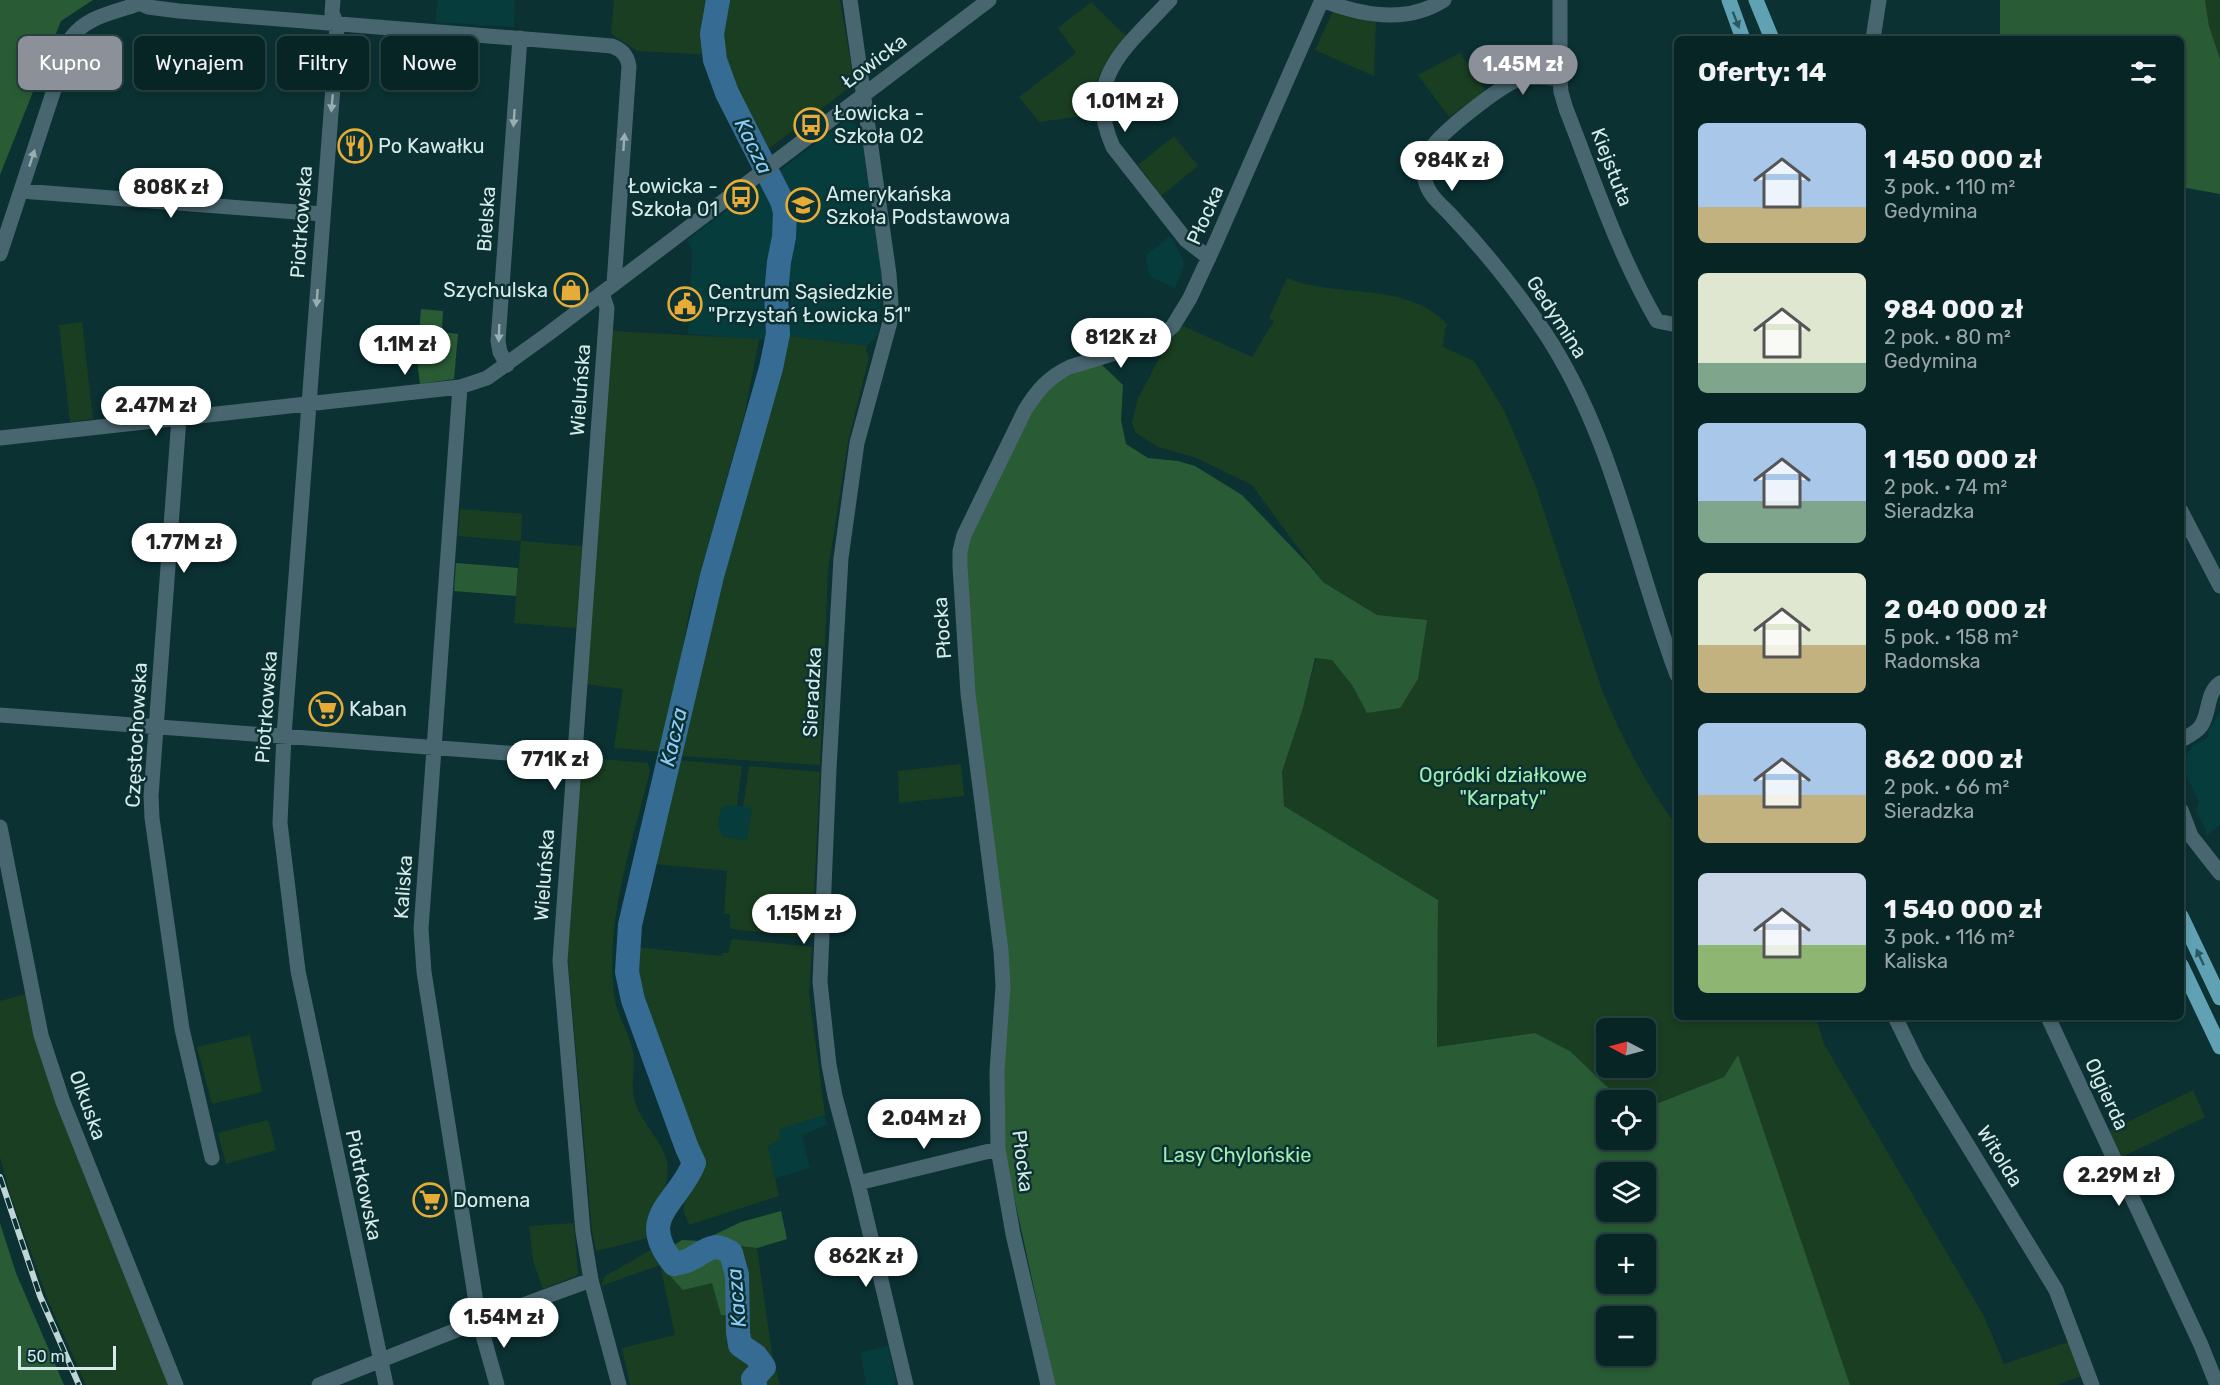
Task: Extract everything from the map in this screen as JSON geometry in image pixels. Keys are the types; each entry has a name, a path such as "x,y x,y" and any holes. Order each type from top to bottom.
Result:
{"main road":[{"path":"1729,0 1742,36"},
{"path":"1756,0 1771,36"},
{"path":"2184,922 2220,998"},
{"path":"2184,971 2220,1047"}],"street":[{"name":"Piotrkowska","path":"333,0 332,13 338,24 284,735 280,823 298,971 379,1361 386,1385"},
{"name":"Sieradzka","path":"850,0 888,263 891,303 887,331 857,444 841,558 820,982 829,1065 835,1096 906,1385"},
{"name":"Łowicka","path":"0,438 460,387 487,378 608,289 988,0"},
{"path":"1170,0 1111,68 1104,84 1102,114 1113,147 1186,240 1209,258"},
{"path":"1322,0 1371,14 1415,12 1444,0"},
{"name":"Płocka","path":"1048,1385 1013,1234 998,1149 997,1071 1003,986 968,694 960,551 972,518 1025,410 1037,391 1051,378 1070,367 1148,344 1163,335 1181,314 1209,258 1322,0"},
{"name":"Kiejstuta","path":"1560,0 1560,79 1566,109 1625,261 1657,321 1674,325"},
{"path":"1873,36 1879,0"},
{"path":"0,254 71,38 77,30 92,19 137,1 179,11 520,38"},
{"name":"Wieluńska","path":"520,38 612,46 625,54 629,66 608,289 560,961 583,1232 591,1280 619,1385"},
{"name":"Bielska","path":"507,365 500,352 498,341 520,38"},
{"name":"Gedymina","path":"1560,79 1538,77 1505,85 1437,140 1425,167 1426,184 1433,196 1487,253 1507,279 1570,375 1590,415 1613,474 1658,624 1674,667"},
{"path":"21,191 323,214"},
{"name":"Kaliska","path":"460,387 421,929 424,972 479,1321 496,1385"},
{"name":"Częstochowska","path":"179,418 151,796 152,818 182,1029 212,1158"},
{"path":"2184,517 2220,586"},
{"path":"2184,738 2201,726 2214,688 2220,682"},
{"path":"0,715 574,758"},
{"name":"Olkuska","path":"0,827 41,1035 63,1102 176,1385"},
{"path":"2186,839 2220,873"},
{"name":"Witolda","path":"1896,1020 1918,1064 2056,1290 2092,1385"},
{"name":"Olgierda","path":"2049,1020 2201,1345 2217,1385"},
{"path":"858,1183 998,1149"},
{"path":"319,1385 479,1321 591,1280"}],"shaded area":[{"path":"437,0 515,0 514,27 436,22"},
{"name":"Amerykańska Szkoła Podstawowa","path":"847,120 860,127 883,282 878,335 867,346 789,336 792,282 788,281 783,341 688,334 692,252 687,240"},
{"path":"1170,236 1182,257 1184,266 1175,288 1149,276 1146,255"},
{"path":"2220,712 2220,825 2206,836 2206,830 2196,811 2199,801 2184,771 2184,757 2192,746 2208,738 2209,729"},
{"path":"727,805 752,807 747,840 723,837 718,826 719,810"},
{"path":"825,1115 827,1125 802,1135 810,1168 775,1178 768,1147 781,1138 779,1129"},
{"path":"888,1346 896,1381 893,1385 866,1385 861,1352"}],"green space":[{"path":"0,0 93,0 61,21 55,36 18,36 18,90 34,90 0,175"},
{"path":"614,0 840,0 853,76 850,87 750,163 713,73 710,55 638,51 611,34"},
{"path":"2000,0 2205,0 2209,26 2220,59 2220,194 2184,188 2184,36 2000,36"},
{"path":"2205,0 2220,0 2220,59 2209,26"},
{"path":"1091,2 1127,37 1101,72 1096,90 1096,114 1039,122 1019,97 1076,53 1058,28"},
{"path":"1333,11 1344,16 1376,22 1374,76 1315,50"},
{"path":"1460,53 1486,91 1449,117 1418,75"},
{"path":"1174,136 1198,166 1161,196 1138,165"},
{"name":"Ogródki działkowe \"Karpaty\"","path":"1287,278 1328,288 1392,296 1413,302 1431,311 1448,325 1445,328 1443,347 1474,361 1505,412 1535,484 1602,690 1635,761 1674,822 1674,1020 1817,1020 1824,1044 1984,1316 2004,1364 2068,1342 2081,1376 2057,1385 1850,1385 1738,1056 1724,1077 1656,1104 1656,1090 1611,1090 1598,1078 1656,1078 1656,1018 1596,1018 1596,1076 1570,1051 1535,1033 1437,1047 1438,900 1284,806 1282,772 1303,708 1316,658 1332,660 1352,685 1367,713 1427,620 1377,615 1323,582 1252,485 1194,457 1158,447 1136,433 1132,423 1138,398 1168,342 1183,326 1252,357 1274,321 1269,318"},
{"path":"421,309 443,311 442,332 458,334 454,379 420,384 417,361"},
{"path":"82,322 93,419 70,422 59,325"},
{"path":"612,331 759,339 745,413 689,613 664,752 614,748 623,689 584,684"},
{"path":"789,336 867,346 866,351 869,358 848,442 828,571 820,765 680,756 686,729 681,722 684,708 690,701 705,619"},
{"name":"Lasy Chylońskie","path":"1100,363 1123,385 1121,420 1126,444 1148,458 1178,461 1195,466 1242,495 1323,582 1377,615 1427,620 1418,679 1400,708 1367,713 1352,685 1332,660 1315,658 1303,708 1282,772 1284,806 1438,900 1437,1047 1535,1033 1570,1051 1611,1090 1596,1090 1596,1150 1656,1150 1656,1104 1724,1077 1738,1055 1850,1385 1055,1385 1005,1150 1003,1073 1008,987 973,696 964,551 1033,404 1052,383"},
{"path":"460,509 522,514 521,541 458,536"},
{"path":"521,541 582,546 576,628 514,623"},
{"path":"456,563 518,568 516,596 454,591"},
{"path":"579,757 648,763 650,771 622,882 613,938 612,967 616,1003 633,1051 635,1102 665,1155 668,1173 654,1219 653,1237 596,1251 592,1231 567,950"},
{"path":"679,760 742,766 737,806 727,805 720,810 718,826 723,837 747,840 752,808 743,807 749,766 820,772 812,938 732,929 730,914 724,914 727,871 655,864 670,784 672,784"},
{"path":"961,764 964,796 899,803 898,771"},
{"path":"732,939 812,947 809,993 825,1115 779,1129 781,1138 768,1147 779,1196 689,1225 683,1209 687,1193 698,1176 699,1155 691,1142 674,1100 638,990 636,947 721,956 722,953 728,953"},
{"path":"26,994 171,1385 86,1385 48,1300 10,1194 0,1157 0,1001"},
{"path":"250,1035 262,1092 212,1104 197,1047"},
{"path":"2193,1090 2205,1117 2122,1157 2109,1131"},
{"path":"268,1120 276,1150 226,1164 218,1133"},
{"path":"781,1211 787,1239 757,1248 741,1246 747,1317 721,1315 712,1283 683,1290 660,1265 659,1260 674,1253 673,1246 682,1240 701,1241 741,1222"},
{"path":"0,1223 16,1273 64,1385 0,1385"},
{"path":"574,1223 578,1275 543,1289 533,1261 529,1226"},
{"path":"741,1245 757,1248 772,1354 780,1385 630,1385 622,1348 675,1335 660,1265 712,1283 747,1317"},
{"path":"656,1247 660,1265 601,1286 605,1276"}],"waterway":[{"name":"Kacza","path":"718,0 712,34 715,60 727,93 782,201 785,212 776,294 778,334 771,368 712,576 630,925 627,972 633,1000 694,1163 663,1211 658,1234 663,1248 674,1264 687,1261 714,1247 731,1253 737,1275 740,1345 756,1356 764,1367 753,1379 755,1385"}],"railway":[{"path":"0,1177 40,1296 79,1385"}],"place":[{"name":"Łowicka - Szkoła 02","path":"811,125"},
{"name":"Po Kawałku","path":"355,146"},
{"name":"Łowicka - Szkoła 01","path":"741,197"},
{"name":"Amerykańska Szkoła Podstawowa","path":"803,205"},
{"name":"Szychulska","path":"571,290"},
{"name":"Centrum Sąsiedzkie \"Przystań Łowicka 51\"","path":"685,304"},
{"name":"Kaban","path":"326,709"},
{"name":"Domena","path":"430,1200"}]}
